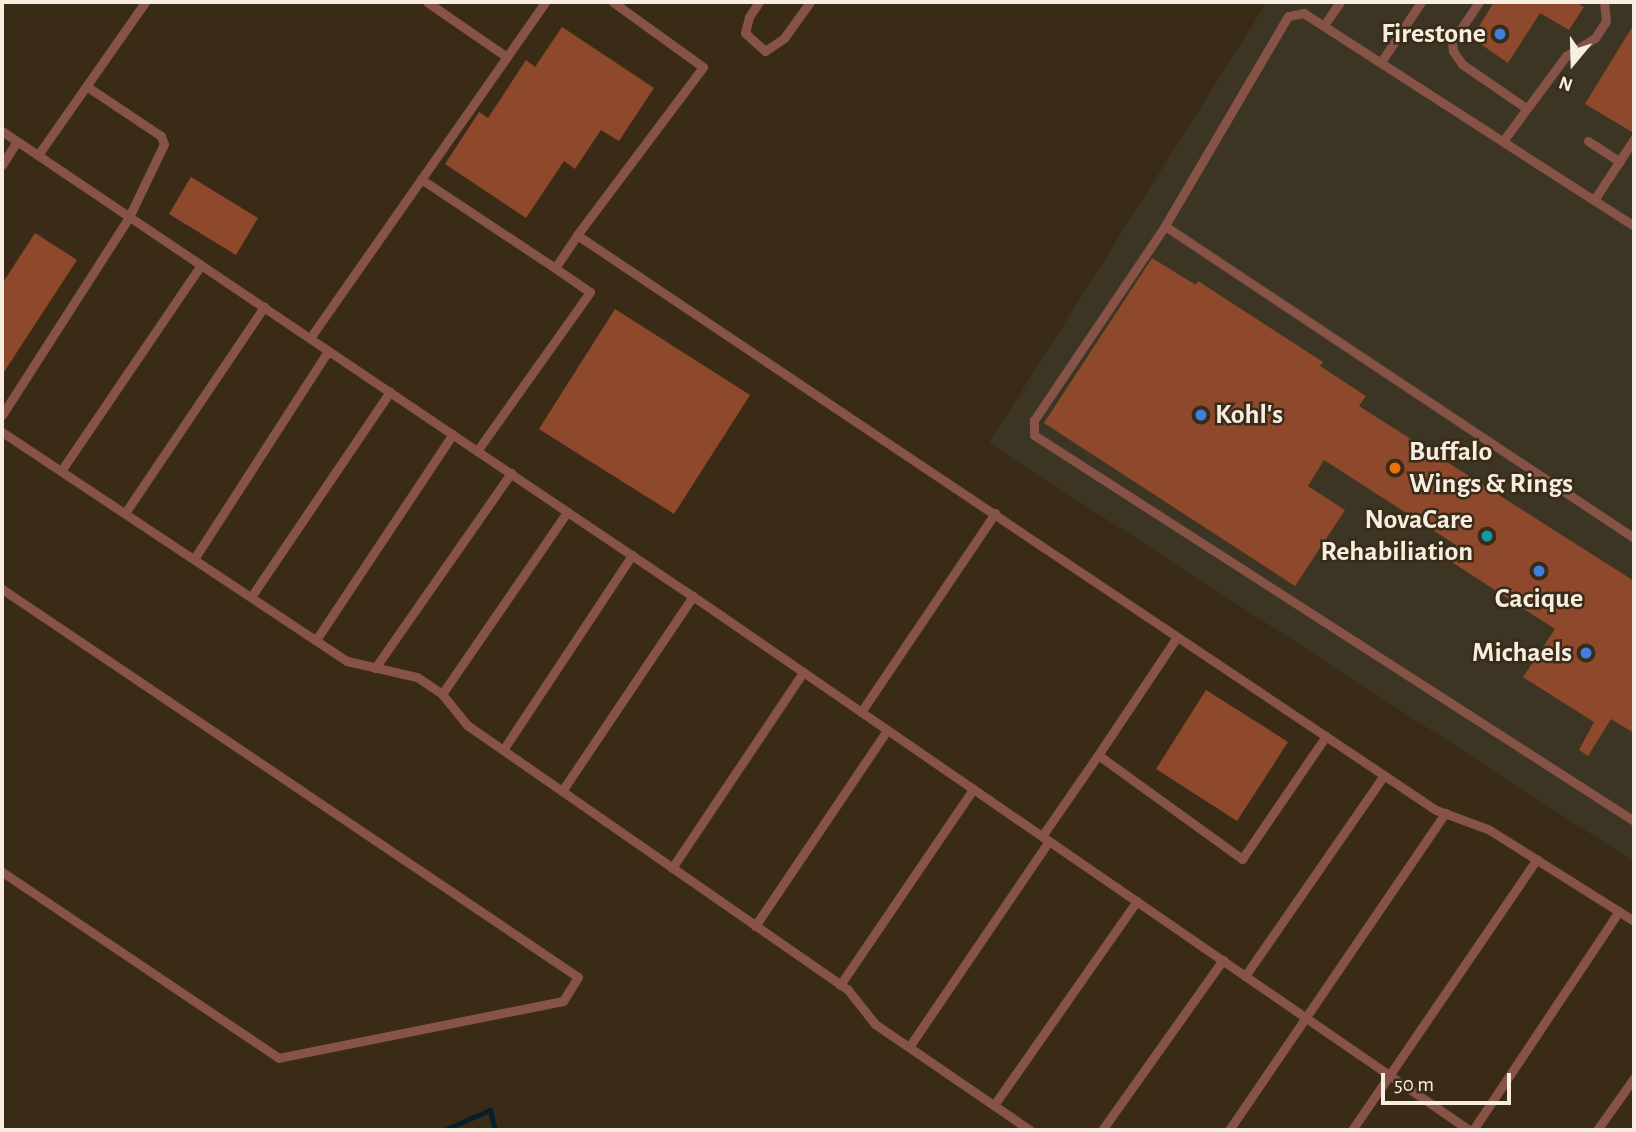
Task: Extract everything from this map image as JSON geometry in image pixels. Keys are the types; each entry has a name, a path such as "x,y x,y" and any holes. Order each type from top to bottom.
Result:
{"lane":[{"path":"37,155 145,2"},
{"path":"428,2 441,6 507,57"},
{"path":"310,338 545,2"},
{"path":"555,268 703,67 612,2"},
{"path":"759,2 748,17 745,33 765,51 784,38 810,2"},
{"path":"1324,25 1340,2"},
{"path":"1381,62 1420,2"},
{"path":"1479,2 1452,42 1453,51 1462,64 1526,108"},
{"path":"1503,141 1566,55 1595,38 1606,21 1604,2"},
{"path":"1634,226 1324,25 1304,13 1288,16 1165,226 1034,420 1034,435 1634,821"},
{"path":"2,415 130,217 164,144 161,136 86,86"},
{"path":"2,131 693,596 1471,1130 1619,911"},
{"path":"1594,200 1634,139"},
{"path":"2,165 17,141"},
{"path":"1588,141 1620,162"},
{"path":"421,179 590,292 477,451"},
{"path":"1165,226 1634,538"},
{"path":"577,235 1384,775 1445,813 1488,829 1634,920"},
{"path":"61,471 201,265"},
{"path":"125,513 264,307"},
{"path":"194,559 328,351"},
{"path":"251,597 390,392"},
{"path":"2,432 347,661 417,677 442,694 467,725 840,985 875,1024 1030,1130"},
{"path":"316,640 453,434"},
{"path":"375,668 511,474"},
{"path":"442,694 567,512"},
{"path":"861,712 995,513"},
{"path":"503,750 632,555"},
{"path":"2,589 578,977 563,1001 279,1058 2,872"},
{"path":"562,791 693,596"},
{"path":"909,1047 1177,636"},
{"path":"672,868 803,671"},
{"path":"755,926 887,730"},
{"path":"1098,755 1242,859 1326,736"},
{"path":"1245,976 1384,775"},
{"path":"840,985 973,789"},
{"path":"1229,1130 1303,1016 1445,813"},
{"path":"1352,1130 1537,859"},
{"path":"994,1105 1136,901"},
{"path":"1102,1130 1223,960"},
{"path":"1597,1130 1634,1078"}],"shaded area":[{"path":"1267,2 1634,2 1634,862 989,443"}],"building":[{"name":"Firestone","path":"1494,2 1576,2 1584,7 1569,30 1540,13 1508,63 1472,38"},
{"path":"1634,24 1634,132 1632,132 1585,104"},
{"path":"562,27 654,88 619,141 601,130 575,169 564,161 526,218 445,164 479,112 488,118 526,60 535,67"},
{"path":"191,177 258,218 236,255 169,214"},
{"path":"35,233 77,260 2,375 2,284"},
{"name":"Kohl's","path":"1152,258 1196,285 1198,281 1323,362 1320,366 1366,396 1359,406 1634,581 1634,733 1611,719 1588,756 1579,750 1594,722 1523,677 1555,629 1447,559 1456,545 1324,460 1308,486 1345,510 1295,586 1044,423"},
{"path":"615,309 750,395 674,514 539,429"},
{"path":"1206,690 1288,742 1237,821 1156,769"}],"waterway":[{"path":"444,1130 490,1110 495,1130"}],"place":[{"name":"Firestone","path":"1500,34"},
{"name":"Kohl's","path":"1201,415"},
{"name":"Buffalo Wings & Rings","path":"1395,468"},
{"name":"NovaCare Rehabiliation","path":"1487,536"},
{"name":"Cacique","path":"1539,571"},
{"name":"Michaels","path":"1586,653"}]}
